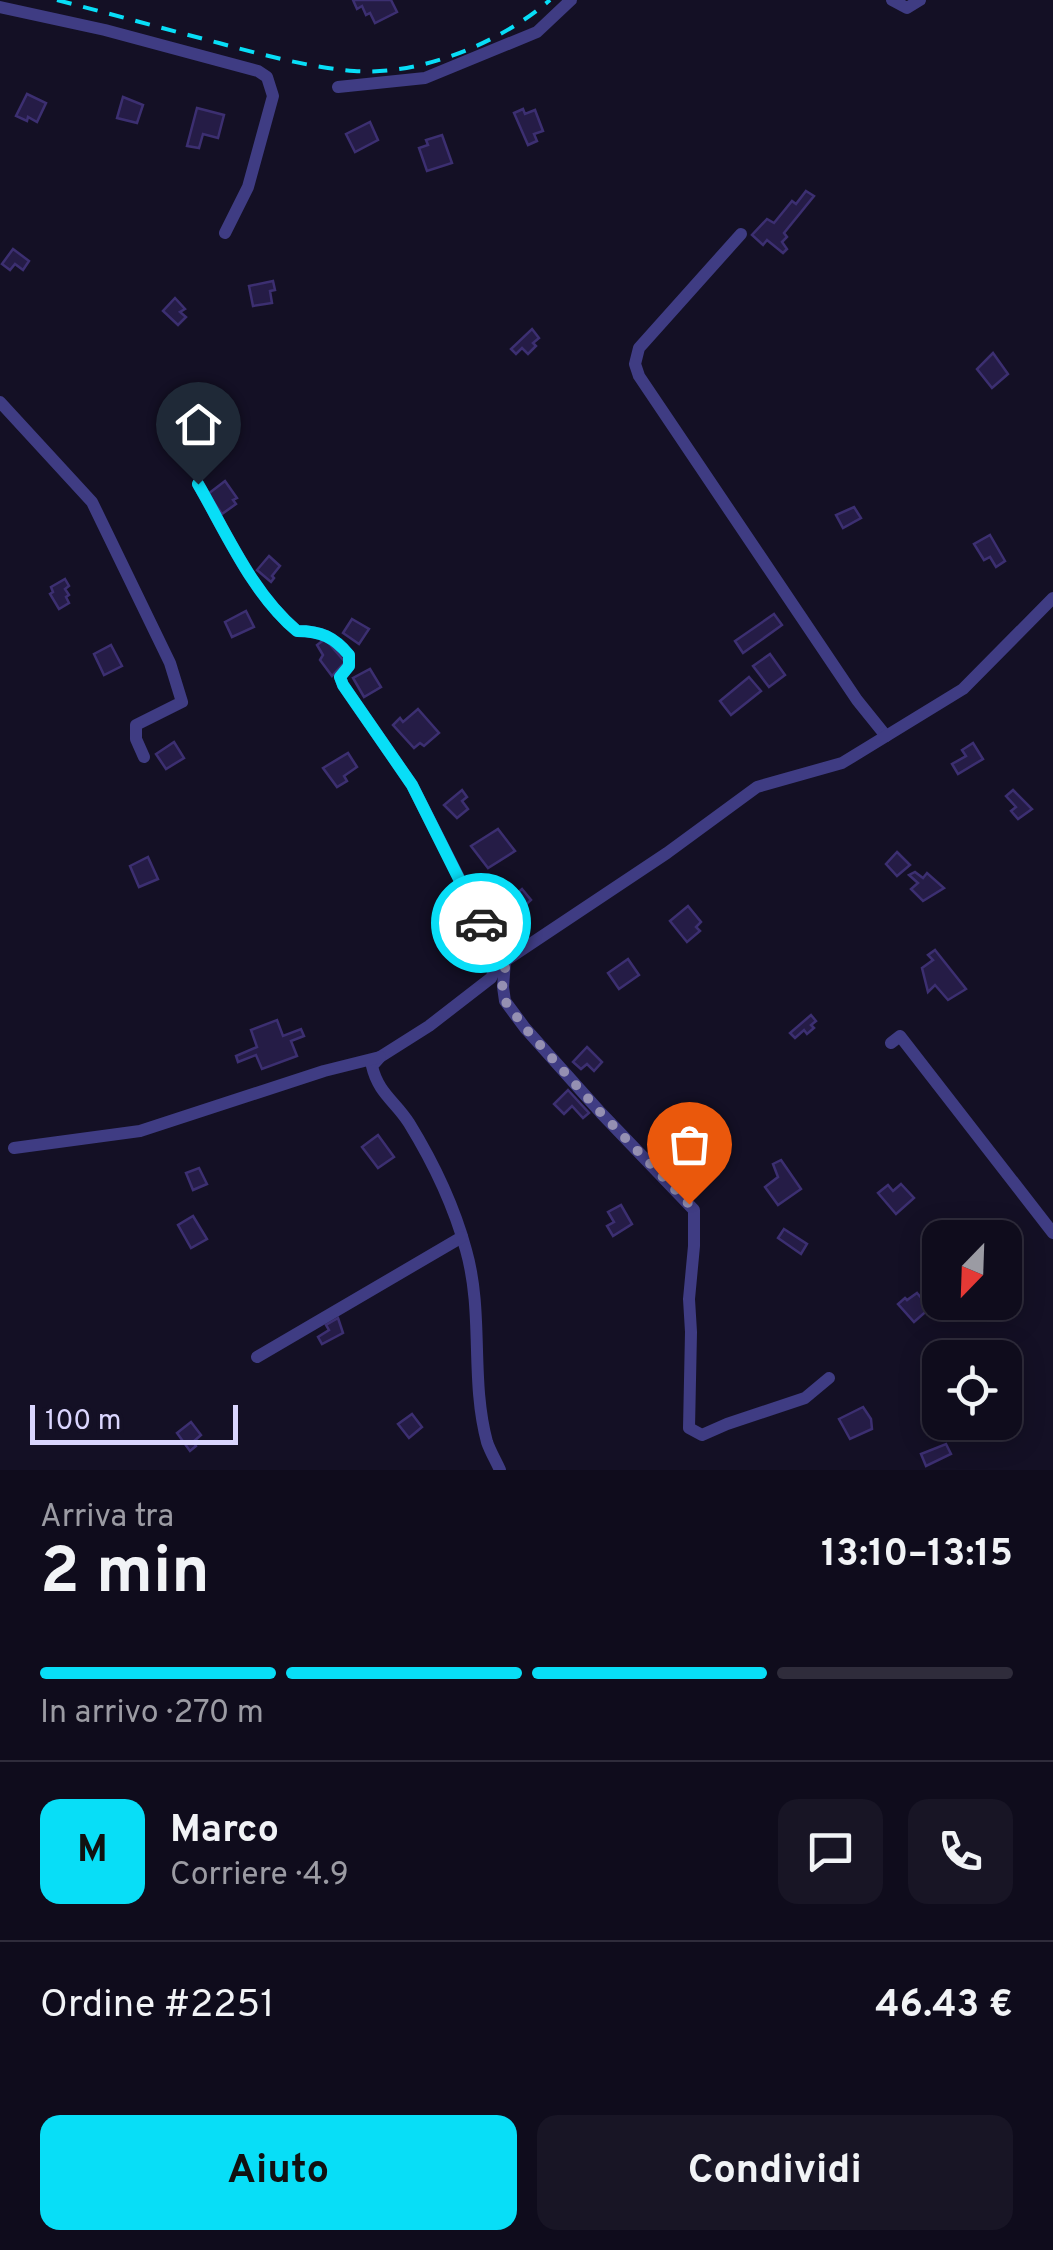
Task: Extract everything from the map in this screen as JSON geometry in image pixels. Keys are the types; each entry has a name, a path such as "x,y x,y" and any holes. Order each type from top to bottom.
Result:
{"street":[{"path":"338,87 425,78 537,32 570,0"},
{"path":"892,0 907,8 920,0"},
{"path":"0,7 105,30 258,71 267,77 273,96 248,187 225,233"},
{"path":"741,234 638,348 635,364 639,376 734,520 886,736"},
{"path":"0,402 92,502 170,664 182,702 136,725 136,739 144,756"},
{"path":"198,484 249,576 289,624 297,631 314,631 333,638 349,655 349,666 340,677 343,685 412,785 503,960 505,1001 601,1113 694,1210 688,1300 689,1428 702,1435 805,1398 829,1378"},
{"path":"500,1470 488,1444 478,1382 476,1298 462,1237 445,1192 407,1120 390,1102 372,1066 491,978 503,960 668,853 757,787 842,763 963,689 1053,598"},
{"path":"891,1043 900,1036 1053,1233"},
{"path":"14,1148 140,1131 324,1071 380,1057"},
{"path":"257,1357 462,1237"}],"building":[{"path":"353,0 391,0 397,12 375,23 362,6 357,9"},
{"path":"27,94 46,103 37,122 16,116"},
{"path":"123,97 143,105 137,123 117,118"},
{"path":"197,108 224,115 218,138 203,134 199,148 187,146"},
{"path":"523,109 525,114 535,110 543,131 534,134 537,141 528,145 514,113"},
{"path":"370,122 378,140 355,152 346,134"},
{"path":"442,135 452,163 427,171 419,148 428,145 426,140"},
{"path":"806,191 814,196 784,233 787,237 782,242 787,249 783,253 767,240 763,245 752,235 767,219 774,223"},
{"path":"13,249 29,261 23,270 15,264 10,270 2,264"},
{"path":"273,281 272,303 253,306 249,286"},
{"path":"175,298 185,309 180,312 186,317 178,325 163,311"},
{"path":"532,329 539,338 533,343 536,346 528,354 522,348 516,354 511,349"},
{"path":"993,353 1008,374 992,388 977,369"},
{"path":"225,481 237,498 233,500 236,504 222,514 208,494"},
{"path":"854,507 861,518 843,528 836,515"},
{"path":"990,535 1005,561 996,567 990,557 984,560 974,544"},
{"path":"269,556 280,566 271,582 257,570"},
{"path":"65,579 69,603 59,609 50,594 51,587"},
{"path":"246,611 254,627 232,637 225,622"},
{"path":"774,614 782,625 743,653 735,641"},
{"path":"352,619 369,629 359,644 343,633"},
{"path":"325,639 345,662 332,676 320,660 323,655 317,645"},
{"path":"111,645 122,666 104,675 94,654"},
{"path":"770,654 785,675 769,687 753,666"},
{"path":"370,669 381,687 364,697 353,678"},
{"path":"749,677 761,691 731,715 720,701"},
{"path":"418,709 439,733 424,746 420,743 414,748 393,725"},
{"path":"174,742 184,758 166,769 156,754"},
{"path":"973,743 983,759 958,774 952,764 966,756 962,750"},
{"path":"348,753 357,767 337,787 323,768"},
{"path":"462,790 467,797 462,801 468,809 457,818 444,805"},
{"path":"1013,790 1032,809 1018,819 1011,811 1016,807 1006,796"},
{"path":"498,829 515,851 488,868 471,846"},
{"path":"897,852 910,865 897,876 886,864"},
{"path":"148,857 158,879 139,887 130,866"},
{"path":"915,872 923,878 927,873 944,888 923,901 911,889 918,883 909,875"},
{"path":"522,889 531,900 518,912 508,901"},
{"path":"688,906 701,922 696,927 700,931 687,942 670,921"},
{"path":"935,950 966,989 948,1000 935,985 928,992 922,968 933,960 928,955"},
{"path":"628,959 639,975 619,989 608,973"},
{"path":"811,1015 816,1021 811,1025 814,1028 795,1038 790,1033"},
{"path":"277,1020 283,1036 301,1029 304,1036 291,1041 297,1056 262,1069 256,1055 238,1062 236,1056 257,1047 251,1030"},
{"path":"587,1047 602,1062 594,1071 587,1064 581,1069 573,1062"},
{"path":"568,1090 589,1113 583,1118 572,1106 564,1114 554,1104"},
{"path":"680,1113 690,1125 695,1121 705,1133 682,1151 662,1128"},
{"path":"378,1135 394,1157 378,1168 362,1147"},
{"path":"781,1160 801,1189 778,1205 765,1187 778,1177 773,1164"},
{"path":"199,1168 207,1184 193,1190 186,1173"},
{"path":"901,1184 914,1198 896,1214 878,1193 888,1185 893,1191"},
{"path":"621,1205 632,1224 613,1236 607,1226 614,1222 608,1212"},
{"path":"193,1216 207,1239 191,1248 178,1225"},
{"path":"784,1229 807,1244 801,1254 778,1238"},
{"path":"917,1293 922,1299 922,1315 914,1322 898,1304"},
{"path":"338,1318 343,1333 322,1344 318,1337 329,1330 326,1325"},
{"path":"863,1407 872,1429 850,1439 839,1419"},
{"path":"412,1414 422,1427 409,1438 398,1424"},
{"path":"191,1422 201,1435 190,1451 177,1433"},
{"path":"946,1444 951,1454 926,1466 921,1454"}],"railway":[{"path":"57,0 286,60 354,71 405,68 458,54 508,30 550,0"}],"way so far":[{"path":"481,923 500,959 506,961 502,988 505,1001 601,1113 689,1204"}],"route":[{"path":"198,484 249,576 289,624 297,631 314,631 333,638 349,655 349,666 340,677 343,685 412,785 481,923"}]}
